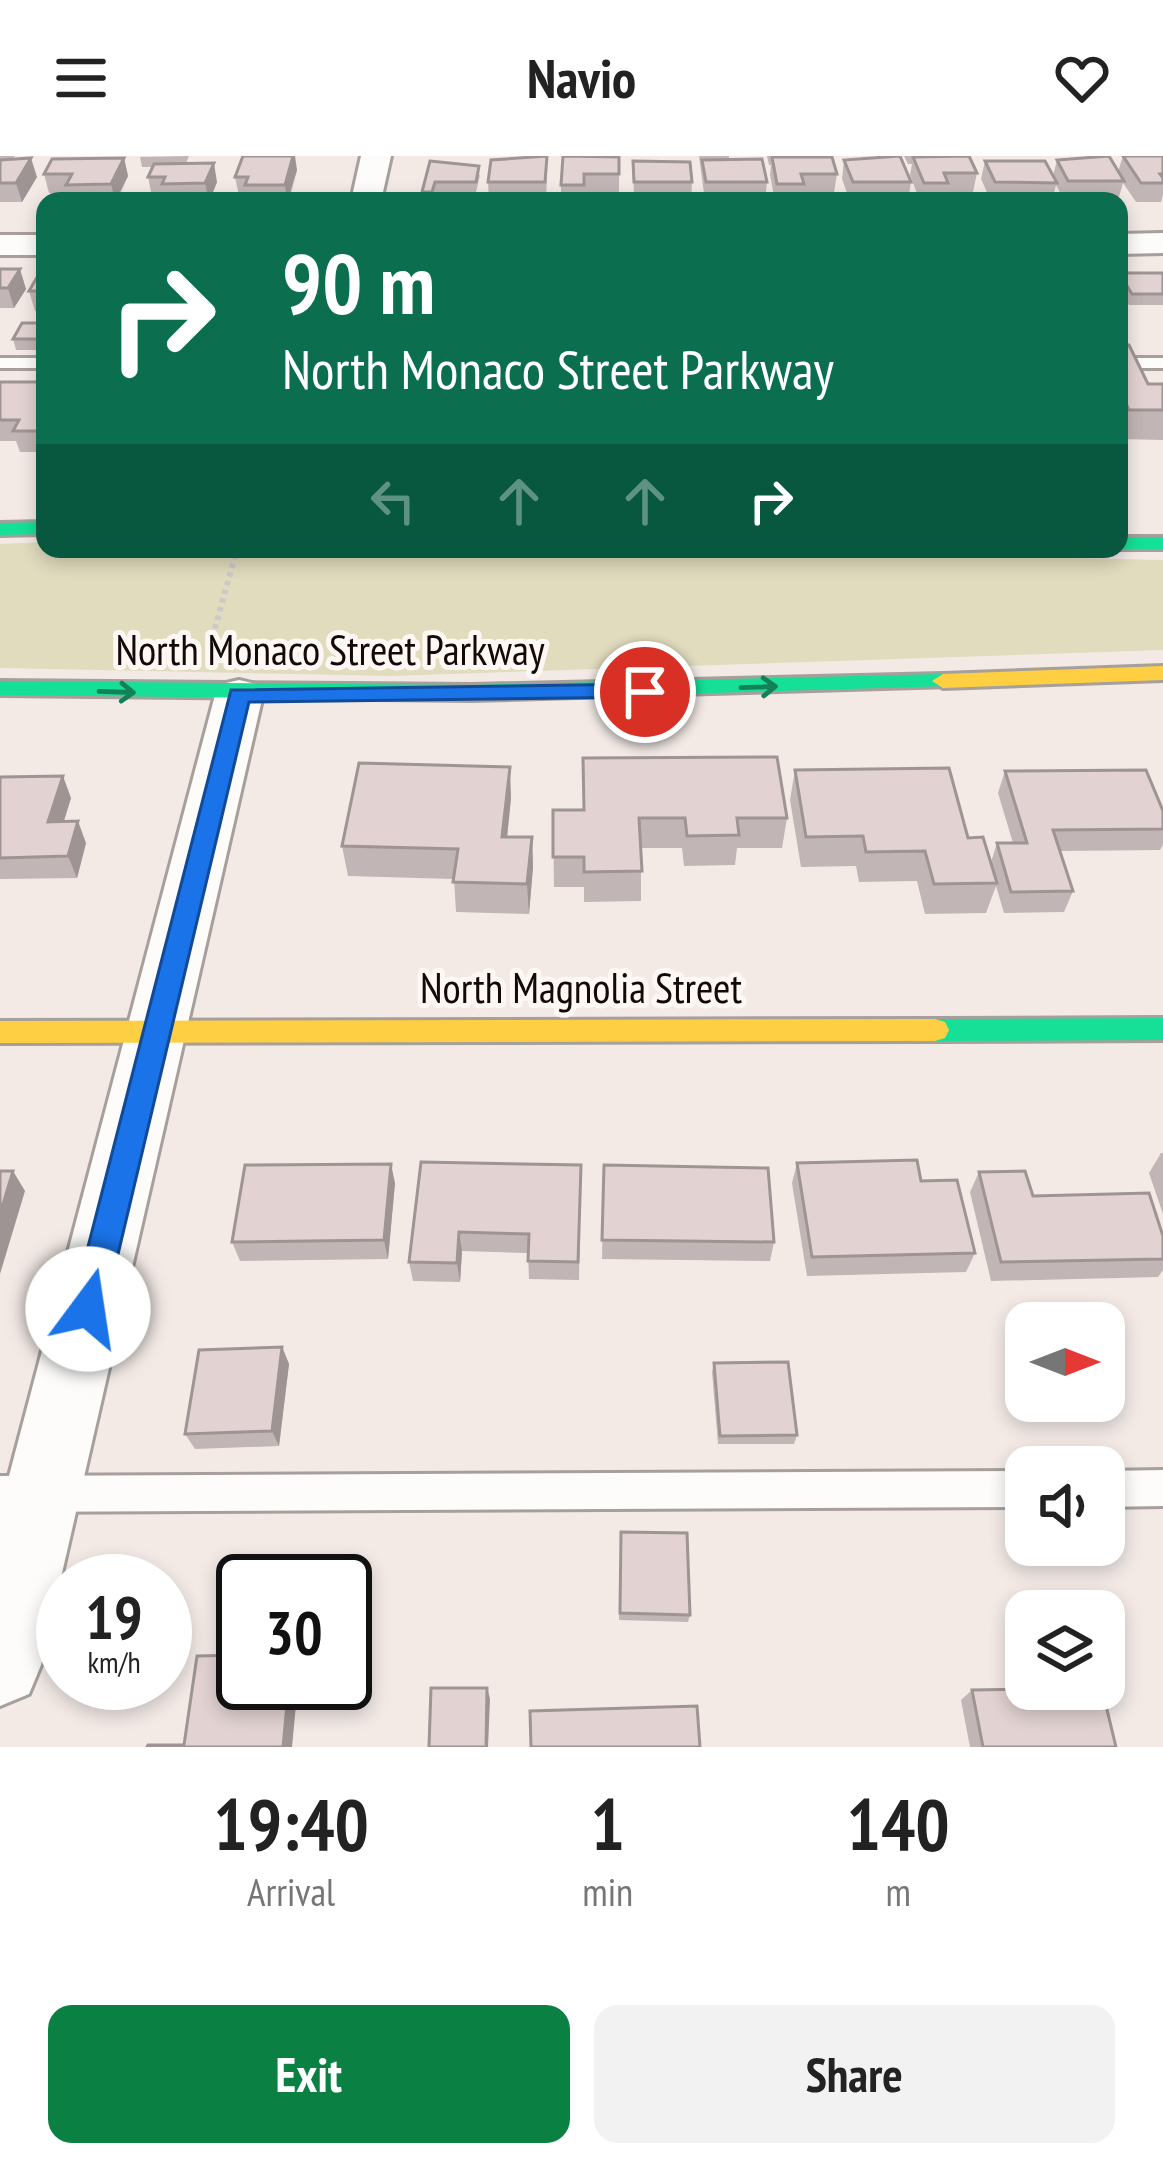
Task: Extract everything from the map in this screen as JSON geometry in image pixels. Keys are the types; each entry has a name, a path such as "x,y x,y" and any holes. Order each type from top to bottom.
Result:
{"main road":[{"path":"0,529 36,528"},
{"path":"1128,543 1163,543"},
{"name":"North Monaco Street Parkway","path":"0,688 219,694 645,692 1163,673"},
{"name":"North Magnolia Street","path":"0,1032 1163,1029"}],"street":[{"path":"368,192 376,156"},
{"path":"1128,244 1163,243"},
{"path":"0,245 36,245"},
{"path":"0,1665 21,1494 157,1031 219,694"}],"lane":[{"path":"0,363 36,363"},
{"path":"1128,363 1163,363"},
{"path":"1125,1489 1163,1488"},
{"path":"21,1494 1005,1489"}],"path":[{"path":"219,694 236,558"}],"shaded area":[{"path":"36,542 36,558 1163,560 1163,650 391,676 0,668 0,544"}],"building":[{"path":"243,156 293,156 285,185 245,185 248,177 235,177"},
{"path":"547,156 545,182 488,182 491,160"},
{"path":"563,156 619,157 619,174 584,174 584,185 561,185"},
{"path":"900,156 911,182 853,182 844,160"},
{"path":"969,156 977,173 944,173 948,183 924,183 913,157"},
{"path":"1109,156 1124,181 1068,181 1057,160"},
{"path":"1123,156 1163,156 1163,183 1141,183"},
{"path":"772,157 832,157 837,174 801,174 804,184 777,184"},
{"path":"31,158 16,183 0,183 0,160"},
{"path":"124,158 111,184 66,185 72,174 44,174 52,159"},
{"path":"762,159 767,182 706,182 702,160"},
{"path":"430,161 479,166 476,182 435,182 432,192 422,192"},
{"path":"633,161 690,162 692,182 634,182"},
{"path":"985,161 1045,161 1057,183 995,182"},
{"path":"214,163 205,183 162,184 165,177 148,177 154,164"},
{"path":"0,269 20,269 8,288 0,288"},
{"path":"1128,273 1163,273 1163,294 1132,294"},
{"path":"22,323 36,323 36,339 13,339"},
{"path":"1128,345 1148,384 1163,384 1163,410 1129,410"},
{"path":"0,382 36,382 36,431 13,431 19,420 0,420"},
{"path":"777,757 787,818 737,818 739,835 687,836 685,818 639,818 642,871 584,872 584,857 553,857 553,810 584,810 583,758"},
{"path":"359,763 510,767 502,837 532,837 527,884 453,882 458,849 342,846"},
{"path":"949,768 968,838 983,837 997,883 934,884 925,851 866,852 863,836 806,837 795,770"},
{"path":"1146,770 1163,811 1163,829 1053,830 1073,891 1011,892 997,843 1027,843 1005,771"},
{"path":"63,776 48,822 78,821 68,856 0,858 0,777"},
{"path":"917,1160 921,1181 957,1180 975,1253 812,1257 797,1163"},
{"path":"421,1162 581,1165 578,1262 528,1261 529,1234 459,1232 457,1263 409,1262"},
{"path":"391,1164 384,1240 232,1242 245,1165"},
{"path":"604,1165 768,1168 774,1242 602,1240"},
{"path":"0,1171 13,1171 0,1214"},
{"path":"1025,1171 1033,1196 1149,1193 1163,1236 1163,1259 1001,1262 979,1172"},
{"path":"282,1347 272,1431 185,1434 199,1350"},
{"path":"788,1362 797,1435 720,1436 714,1363"},
{"path":"621,1532 687,1533 690,1615 620,1613"},
{"path":"197,1656 216,1656 216,1710 286,1710 283,1747 147,1747 184,1745"},
{"path":"431,1688 487,1688 486,1747 429,1747"},
{"path":"972,1690 1005,1690 1005,1710 1107,1710 1116,1747 983,1747"},
{"path":"697,1706 700,1747 531,1747 530,1711"}],"traffic: fast":[{"path":"0,529 36,528"},
{"path":"1128,543 1163,543"},
{"path":"0,688 472,692 943,681"},
{"path":"935,1030 1163,1029"}],"traffic: slow":[{"path":"943,681 1163,673"},
{"path":"0,1032 935,1030"}],"route":[{"path":"88,1309 239,695 645,692"}]}
